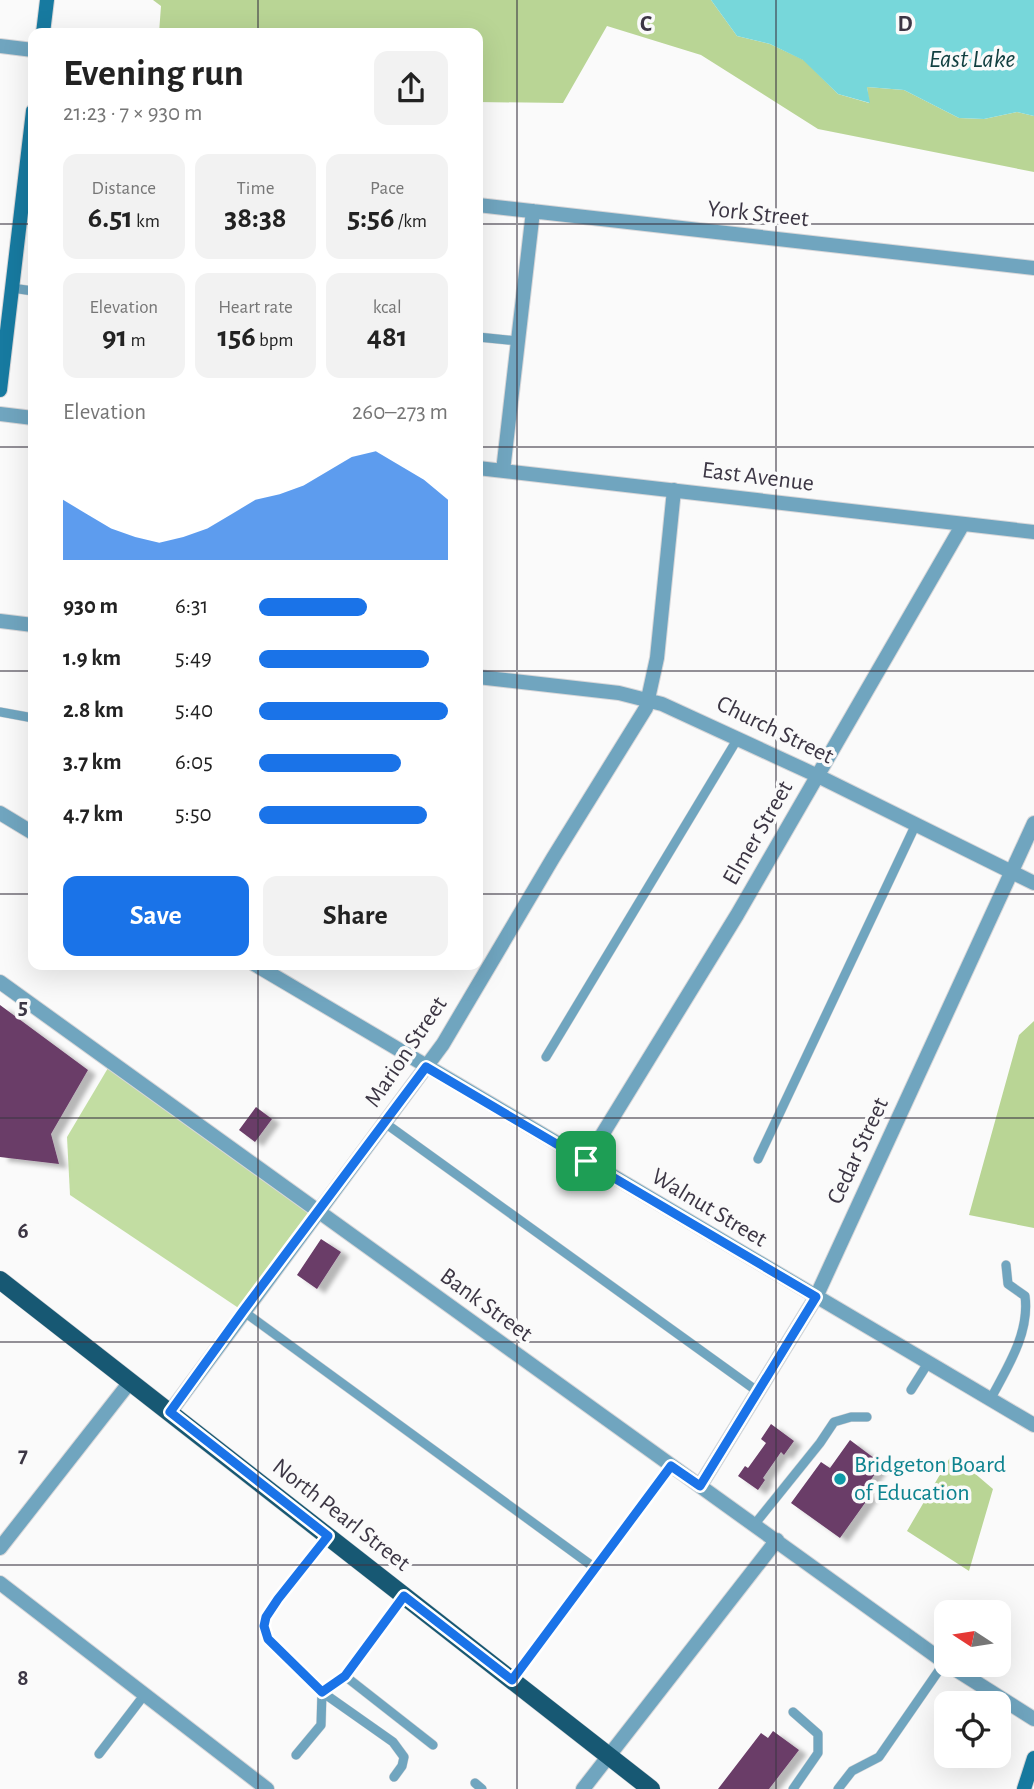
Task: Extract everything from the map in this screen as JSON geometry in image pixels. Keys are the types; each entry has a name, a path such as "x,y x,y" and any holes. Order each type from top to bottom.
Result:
{"main road":[{"path":"44,28 47,0"},
{"path":"0,390 28,177"},
{"name":"North Pearl Street","path":"0,1280 652,1789"},
{"path":"1024,1789 1034,1758"}],"street":[{"path":"0,46 28,49"},
{"name":"York Street","path":"483,206 1034,268"},
{"path":"503,471 533,211"},
{"path":"0,414 28,417"},
{"name":"East Avenue","path":"483,469 1034,532"},
{"name":"Marion Street","path":"170,1412 443,1044 646,708 657,658 674,490"},
{"name":"Elmer Street","path":"586,1161 737,915 963,523"},
{"path":"0,621 28,624"},
{"name":"Church Street","path":"483,678 619,693 648,700 698,719 1034,883"},
{"path":"0,813 28,830"},
{"name":"Cedar Street","path":"700,1486 816,1297 1034,823"},
{"name":"Walnut Street","path":"264,970 1034,1425"},
{"name":"Bank Street","path":"0,982 934,1655"},
{"path":"0,1548 130,1382"},
{"path":"583,1789 777,1540"},
{"path":"0,1583 267,1789"},
{"name":"Bank Street","path":"967,1677 1034,1718"}],"lane":[{"path":"12,288 28,290"},
{"path":"483,338 518,341"},
{"path":"0,712 28,717"},
{"path":"546,1057 738,738"},
{"path":"758,1159 916,824"},
{"path":"385,1123 757,1391"},
{"path":"990,1400 1017,1349 1027,1310 1025,1296 1008,1284 1006,1265"},
{"path":"243,1311 595,1568"},
{"path":"911,1390 928,1363"},
{"path":"754,1525 834,1422 867,1417"},
{"path":"512,1680 671,1466"},
{"path":"328,1536 278,1599 266,1617 264,1626 268,1639 322,1692 393,1742 404,1756 402,1766 394,1777"},
{"path":"322,1692 345,1676 404,1596"},
{"path":"345,1676 433,1745"},
{"path":"838,1789 852,1771 879,1757 937,1677"},
{"path":"296,1755 321,1725 322,1692"},
{"path":"99,1754 145,1695"},
{"path":"793,1712 818,1734 818,1754 793,1789"}],"green space":[{"path":"153,0 711,0 737,36 770,44 804,60 838,94 869,103 867,87 904,90 959,118 984,119 1017,112 1034,116 1034,172 818,129 701,55 607,26 563,103 483,102 483,28 159,28 161,6"},
{"path":"1034,1021 1034,1228 969,1215 1019,1035"},
{"path":"111,1063 318,1212 243,1311 70,1195 67,1137"},
{"path":"952,1454 993,1489 969,1571 907,1531"}],"water":[{"name":"East Lake","path":"711,0 1034,0 1034,116 1017,112 984,119 959,118 904,90 867,87 870,103 838,94 803,60 770,44 737,36"}],"building":[{"path":"0,1005 88,1070 51,1134 59,1164 0,1157"},
{"path":"256,1107 272,1119 255,1142 239,1130"},
{"path":"321,1239 341,1252 317,1289 297,1275"},
{"path":"771,1424 794,1441 784,1455 781,1452 758,1490 738,1476 745,1466 748,1468 766,1443 761,1439"},
{"name":"Bridgeton Board of Education","path":"850,1440 882,1464 863,1491 870,1496 840,1538 791,1503 821,1462 830,1468"},
{"path":"773,1731 799,1750 769,1789 718,1789 761,1733 768,1738"}],"place":[{"name":"Bridgeton Board of Education","path":"840,1479"}],"route":[{"path":"426,1067 586,1161 816,1297 700,1486 671,1466 512,1680 404,1596 345,1676 322,1692 268,1639 264,1626 266,1617 278,1599 328,1536 170,1412 426,1067"}]}
